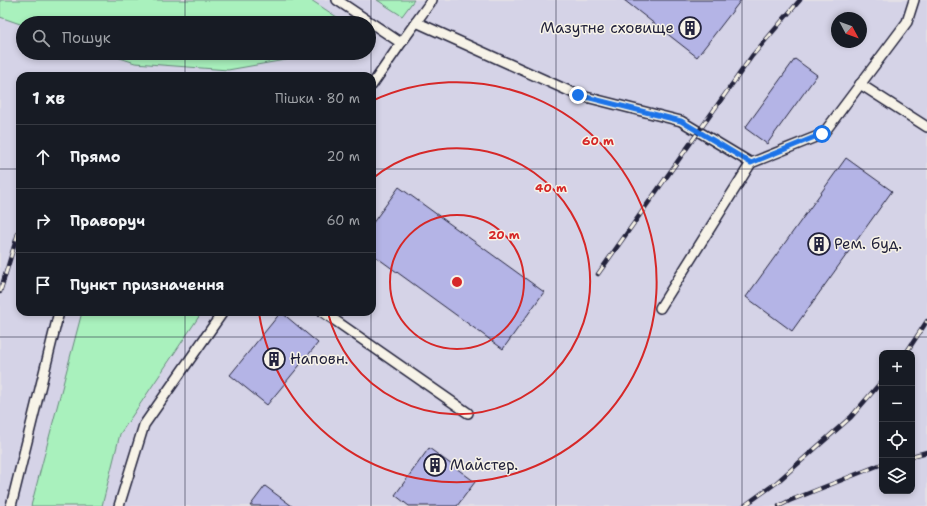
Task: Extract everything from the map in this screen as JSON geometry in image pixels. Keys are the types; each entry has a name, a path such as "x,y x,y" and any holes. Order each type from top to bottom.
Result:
{"lane":[{"path":"337,0 361,16"},
{"path":"376,79 432,0"},
{"path":"660,308 751,163 822,134 907,22 914,0"},
{"path":"416,22 578,95 681,121 751,163"},
{"path":"376,26 401,43"},
{"path":"860,84 927,127"},
{"path":"11,506 58,316"},
{"path":"119,506 144,425 220,316"},
{"path":"329,316 468,413"}],"shaded area":[{"path":"0,0 927,0 927,506 0,506"}],"green space":[{"path":"0,0 311,0 335,16 16,16 16,23 0,17"},
{"path":"377,0 414,0 402,16"},
{"path":"126,60 285,60 228,70 135,63"},
{"path":"81,316 199,316 120,434 102,506 31,506"}],"building":[{"name":"Мазутне сховище","path":"624,0 741,0 697,57"},
{"path":"795,59 817,75 767,144 745,128"},
{"name":"Рем. буд.","path":"846,158 892,191 792,331 746,297"},
{"path":"399,187 544,292 503,349 376,257 376,219"},
{"name":"Наповн.","path":"278,316 286,316 318,343 267,405 230,375"},
{"name":"Майстер.","path":"429,448 475,482 457,506 409,506 395,495"},
{"path":"265,486 292,506 250,506"}],"railway":[{"path":"598,274 752,56 800,0"},
{"path":"0,292 16,240"},
{"path":"908,350 927,321"},
{"path":"744,506 776,483 851,417 879,384"},
{"path":"915,455 927,452"},
{"path":"779,506 879,465"}],"place":[{"name":"Мазутне сховище","path":"690,28"},
{"name":"Рем. буд.","path":"819,244"},
{"name":"Наповн.","path":"274,359"},
{"name":"Майстер.","path":"435,465"}],"route":[{"path":"578,95 681,121 751,163 822,134"}]}
